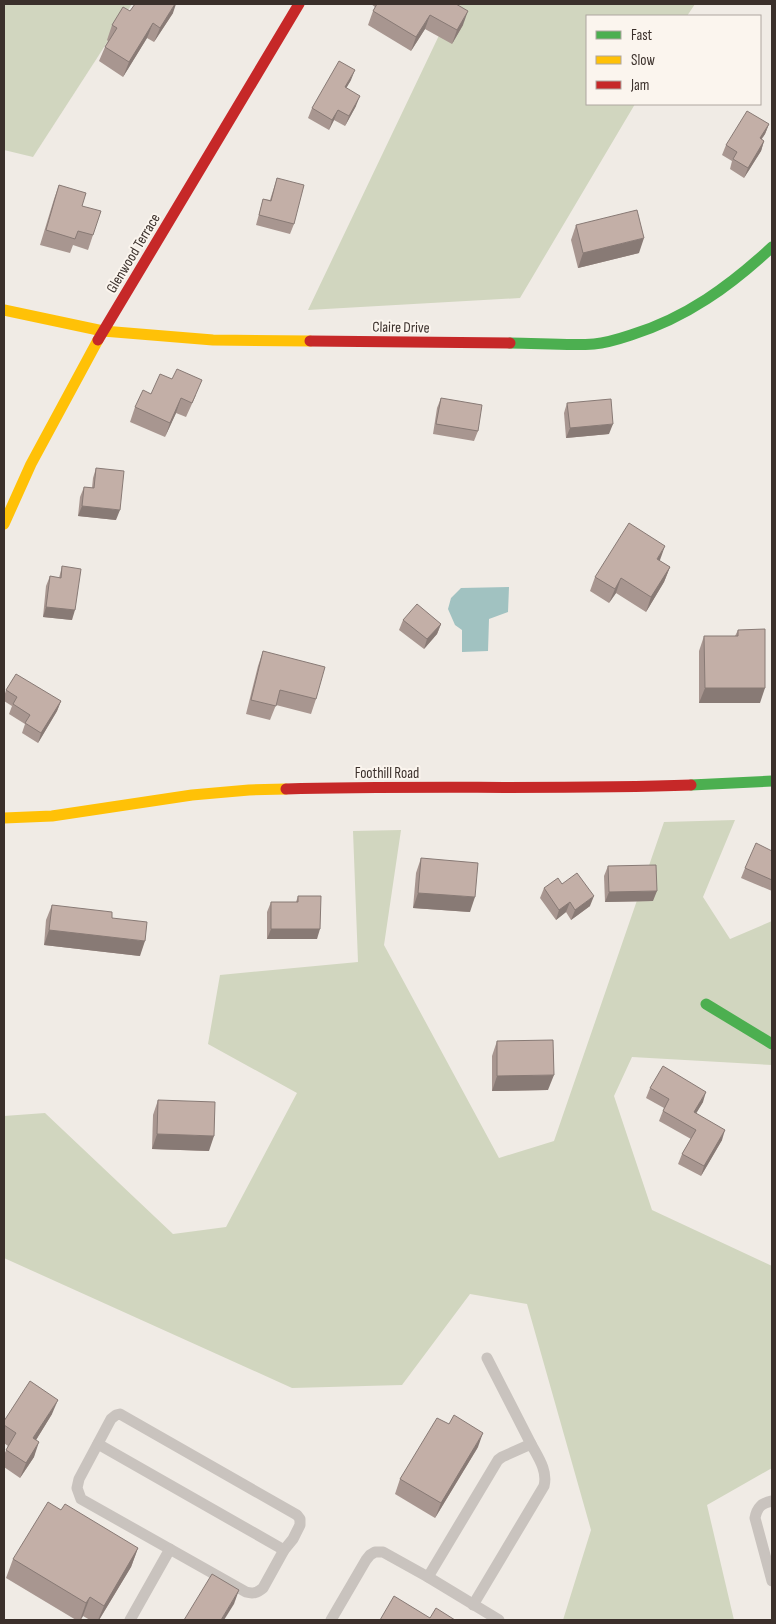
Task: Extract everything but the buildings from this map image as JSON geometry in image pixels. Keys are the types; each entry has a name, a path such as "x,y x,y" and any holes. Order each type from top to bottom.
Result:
{"street":[{"name":"Glenwood Terrace","path":"4,524 31,464 103,331 299,4"},
{"name":"Claire Drive","path":"4,310 103,331 213,340 594,344 621,339 669,322 694,310 745,272 772,247"},
{"name":"Foothill Road","path":"4,818 52,816 192,795 249,790 612,788 772,781"},
{"path":"706,1004 772,1044"}],"lane":[{"path":"473,1605 546,1480 544,1470 487,1358"},
{"path":"116,1414 120,1414 297,1515 300,1522 293,1539 284,1550 263,1588 259,1592 250,1593 86,1502 78,1494 77,1483 98,1444 111,1419 116,1414"},
{"path":"98,1444 284,1550"},
{"path":"428,1577 498,1460 502,1456 531,1444"},
{"path":"772,1501 761,1505 754,1518 772,1581"},
{"path":"130,1620 170,1549"},
{"path":"331,1620 366,1560 375,1552 387,1554 499,1620"}],"green space":[{"path":"4,4 132,4 33,157 4,150"},
{"path":"454,4 695,4 688,15 586,15 586,105 634,105 520,298 308,310"},
{"path":"735,820 703,897 730,939 772,921 772,1065 632,1057 614,1096 652,1210 772,1266 772,1468 707,1505 734,1620 563,1620 591,1530 527,1304 470,1294 402,1385 292,1388 4,1258 4,1116 45,1113 173,1234 226,1227 297,1093 208,1044 220,975 358,962 353,831 401,830 384,945 499,1158 554,1141 664,822"}],"water":[{"path":"509,587 508,612 489,619 488,651 462,652 462,630 455,625 448,609 451,598 461,588"}],"traffic: fast":[{"path":"510,343 594,344 651,328 689,310 723,288 772,247"},
{"path":"691,785 772,781"},
{"path":"706,1004 772,1044"}],"traffic: slow":[{"path":"4,310 103,331 213,340 310,341"},
{"path":"4,524 31,464 98,340"},
{"path":"4,818 52,816 192,795 286,789"}],"traffic: jam":[{"path":"98,340 299,4"},
{"path":"310,341 510,343"},
{"path":"286,789 691,785"}]}
